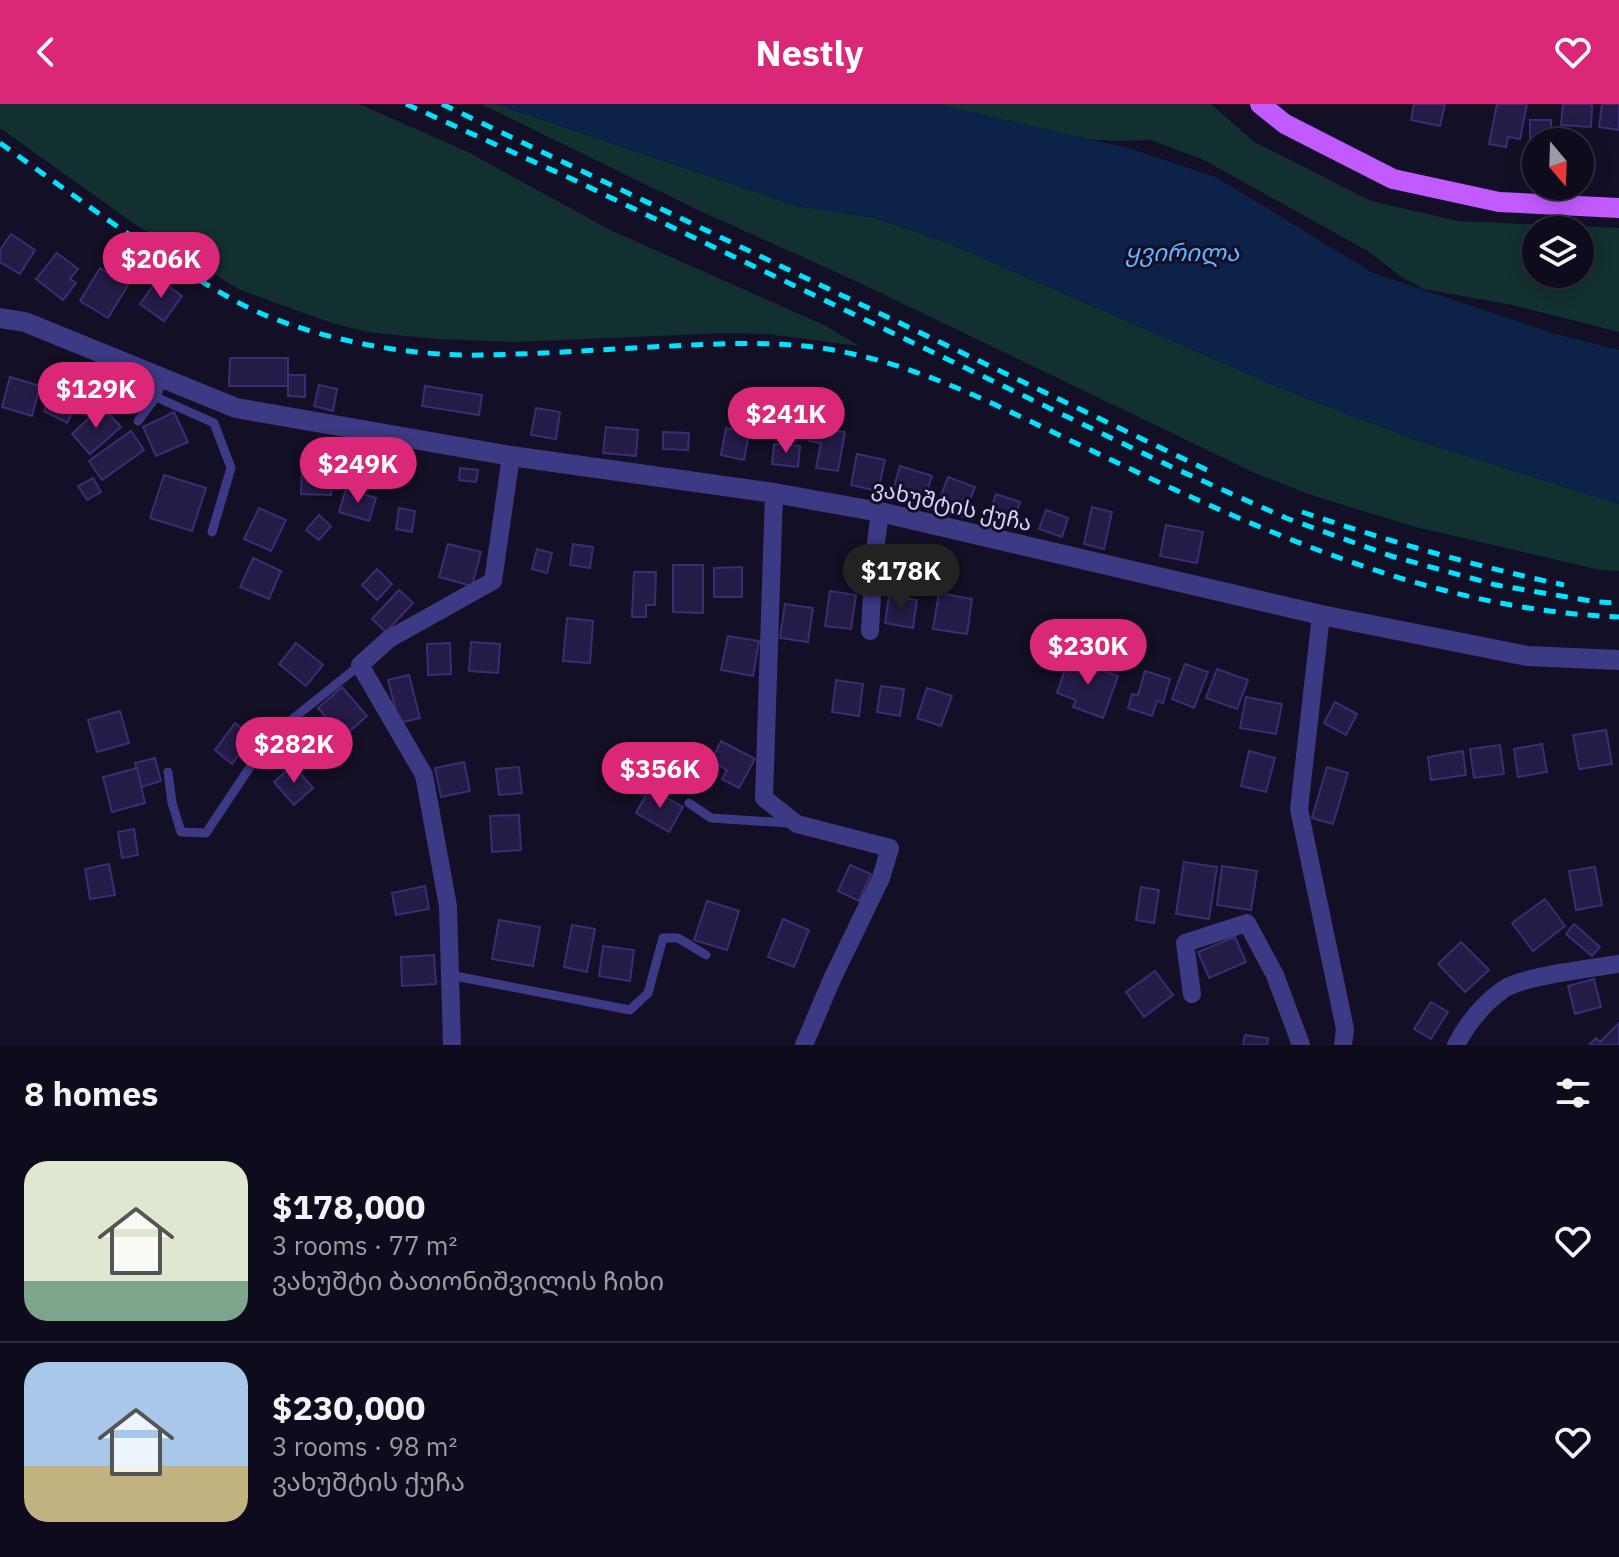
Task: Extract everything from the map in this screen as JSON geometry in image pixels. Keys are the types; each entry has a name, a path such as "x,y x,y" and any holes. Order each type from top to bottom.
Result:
{"main road":[{"path":"1260,104 1285,124 1393,179 1499,202 1619,208"}],"street":[{"name":"ვახუშტის ქუჩა","path":"0,318 25,322 160,388 236,408 511,456 774,493 880,512 1321,615 1527,656 1619,660"},
{"path":"452,1045 448,906 424,775 360,665 389,639 493,581 511,456"},
{"path":"774,493 764,798 797,824 890,848 881,878 804,1045"},
{"path":"870,631 880,512"},
{"path":"1321,615 1299,809 1345,1029 1343,1045"},
{"path":"1192,994 1185,943 1247,923 1275,975 1301,1045"},
{"path":"1456,1045 1468,1023 1506,987 1563,972 1619,964"}],"lane":[{"path":"103,397 134,400 160,388"},
{"path":"138,421 160,388"},
{"path":"160,388 214,423 231,468 212,532"},
{"path":"168,772 172,803 181,832 206,833 270,737 360,665"},
{"path":"689,803 711,818 797,824"},
{"path":"450,975 630,1010 648,993 663,938 678,938 706,955"}],"green space":[{"path":"0,104 359,104 470,153 610,230 826,326 859,346 767,334 725,333 516,342 436,339 367,332 332,323 240,290 136,225 0,128"},
{"path":"481,104 496,104 796,206 875,218 948,243 1290,392 1416,440 1619,504 1619,571 1600,570 1412,526 1311,495 1257,474"},
{"path":"926,104 1211,104 1253,141 1371,201 1458,221 1522,224 1522,288 1594,288 1594,227 1619,228 1619,332 1512,305 1424,289 1400,276 1368,251 1202,159 1150,140 1071,138"}],"water":[{"name":"ყვირილა","path":"496,104 938,104 1132,149 1216,177 1373,273 1552,333 1619,350 1619,504 1416,440 1290,392 948,243 875,218 796,206"}],"building":[{"path":"1414,104 1445,104 1440,126 1411,120"},
{"path":"1497,104 1527,104 1520,139 1508,137 1506,147 1489,144"},
{"path":"1563,104 1592,104 1591,127 1561,125"},
{"path":"1602,104 1619,104 1619,130 1599,127"},
{"path":"1530,120 1551,120 1551,128 1530,128"},
{"path":"11,234 35,250 20,274 0,262 0,250"},
{"path":"57,253 78,269 70,279 76,283 63,300 36,279"},
{"path":"100,268 128,285 108,318 80,301"},
{"path":"158,279 182,296 164,321 140,304"},
{"path":"230,358 288,358 288,386 229,386"},
{"path":"288,375 305,375 305,397 288,396"},
{"path":"61,376 92,392 82,412 75,408 67,423 44,411"},
{"path":"10,377 40,386 32,416 2,407"},
{"path":"319,385 337,389 333,411 314,406"},
{"path":"425,386 482,395 479,415 422,406"},
{"path":"102,406 121,427 90,454 72,434"},
{"path":"536,408 560,412 556,439 531,435"},
{"path":"174,412 188,442 156,456 143,427"},
{"path":"812,426 845,432 838,471 816,468 821,443 809,441"},
{"path":"606,427 638,430 636,456 603,453"},
{"path":"726,428 749,433 744,460 721,455"},
{"path":"131,431 144,450 102,480 89,461"},
{"path":"663,432 689,433 688,450 663,449"},
{"path":"774,444 800,446 798,467 772,464"},
{"path":"857,454 885,460 878,491 851,485"},
{"path":"900,466 932,476 923,504 892,494"},
{"path":"460,468 478,470 476,482 459,480"},
{"path":"302,470 332,471 331,495 301,494"},
{"path":"164,475 206,488 192,531 150,518"},
{"path":"948,477 975,487 963,517 937,506"},
{"path":"93,478 101,492 87,500 78,486"},
{"path":"346,489 376,498 369,521 339,512"},
{"path":"996,494 1020,502 1012,525 988,517"},
{"path":"1092,507 1112,512 1104,549 1084,544"},
{"path":"259,508 286,520 271,551 244,539"},
{"path":"399,508 415,511 412,532 396,529"},
{"path":"1046,510 1068,518 1062,537 1039,529"},
{"path":"319,515 331,526 319,540 306,530"},
{"path":"1166,525 1203,532 1197,563 1160,556"},
{"path":"448,544 481,552 472,586 439,577"},
{"path":"573,544 593,547 590,568 570,565"},
{"path":"537,549 552,553 547,573 532,569"},
{"path":"253,558 281,571 269,599 240,587"},
{"path":"673,565 703,565 703,613 673,612"},
{"path":"742,567 742,597 714,597 714,568"},
{"path":"377,569 392,584 377,600 362,585"},
{"path":"634,572 656,572 655,605 646,605 646,617 632,617"},
{"path":"399,590 413,603 386,632 372,619"},
{"path":"830,591 856,595 851,629 825,626"},
{"path":"939,593 972,599 967,634 933,629"},
{"path":"889,596 917,600 913,628 885,623"},
{"path":"785,604 813,608 808,642 780,638"},
{"path":"567,618 593,621 590,663 563,661"},
{"path":"728,636 759,641 753,676 721,670"},
{"path":"471,642 500,644 498,673 469,671"},
{"path":"296,643 323,665 306,686 279,664"},
{"path":"450,643 451,674 428,675 427,644"},
{"path":"1069,658 1118,676 1103,718 1073,707 1076,700 1057,693"},
{"path":"1185,664 1208,672 1194,708 1172,699"},
{"path":"1217,669 1248,680 1237,709 1206,698"},
{"path":"1145,671 1170,679 1163,703 1157,701 1152,716 1128,708 1132,694 1138,695"},
{"path":"409,675 420,718 399,723 388,680"},
{"path":"836,680 863,684 859,716 832,712"},
{"path":"881,686 904,689 900,716 877,712"},
{"path":"342,687 367,716 343,737 318,708"},
{"path":"927,688 952,696 941,726 917,718"},
{"path":"1246,697 1282,704 1276,734 1240,728"},
{"path":"1335,702 1357,714 1346,735 1324,723"},
{"path":"120,711 129,743 97,752 88,720"},
{"path":"235,723 253,737 232,764 215,750"},
{"path":"1606,730 1612,764 1579,769 1573,735"},
{"path":"721,741 755,759 739,788 722,779 727,770 711,761"},
{"path":"1542,744 1547,772 1518,777 1514,749"},
{"path":"1500,745 1504,774 1474,778 1470,749"},
{"path":"1249,751 1275,758 1266,792 1241,786"},
{"path":"1463,751 1466,775 1431,780 1428,757"},
{"path":"155,758 161,781 141,787 135,763"},
{"path":"464,762 470,791 441,797 435,768"},
{"path":"293,765 313,788 294,805 274,782"},
{"path":"519,767 522,793 499,795 496,769"},
{"path":"1327,767 1348,773 1333,824 1312,818"},
{"path":"137,768 145,803 112,812 103,777"},
{"path":"650,788 683,807 669,832 636,813"},
{"path":"519,815 521,850 492,852 490,816"},
{"path":"134,829 138,855 122,858 118,832"},
{"path":"1184,862 1217,867 1209,919 1176,914"},
{"path":"109,864 115,895 90,899 85,869"},
{"path":"850,865 871,874 859,901 838,891"},
{"path":"1222,866 1257,871 1251,910 1217,905"},
{"path":"1595,867 1602,905 1576,910 1569,871"},
{"path":"425,886 429,909 396,915 392,893"},
{"path":"1141,887 1159,890 1154,923 1136,920"},
{"path":"1545,899 1565,926 1533,951 1512,923"},
{"path":"707,901 739,911 727,950 694,940"},
{"path":"783,919 809,930 794,967 768,957"},
{"path":"499,920 540,927 533,966 492,959"},
{"path":"1574,924 1600,947 1592,956 1566,934"},
{"path":"572,925 595,929 587,972 564,967"},
{"path":"1235,937 1246,962 1209,978 1198,952"},
{"path":"1461,942 1489,970 1465,992 1438,964"},
{"path":"603,946 634,950 630,981 599,976"},
{"path":"434,955 436,984 402,986 401,957"},
{"path":"1155,971 1173,995 1144,1017 1126,992"},
{"path":"1594,979 1601,1007 1575,1014 1568,986"},
{"path":"1431,1002 1448,1012 1431,1039 1414,1029"},
{"path":"1619,1023 1619,1045 1589,1045 1596,1038 1600,1042"},
{"path":"1245,1035 1268,1038 1267,1045 1243,1045"}],"railway":[{"path":"406,104 572,179 1176,469 1286,518 1391,556 1496,585 1619,603"},
{"path":"442,104 1207,470"},
{"path":"0,143 113,224 200,281 257,311 318,333 386,348 451,355 740,344 808,346 853,354 949,385 1225,512 1353,563 1484,600 1551,611 1619,617"},
{"path":"1302,512 1432,552 1564,585"}]}
